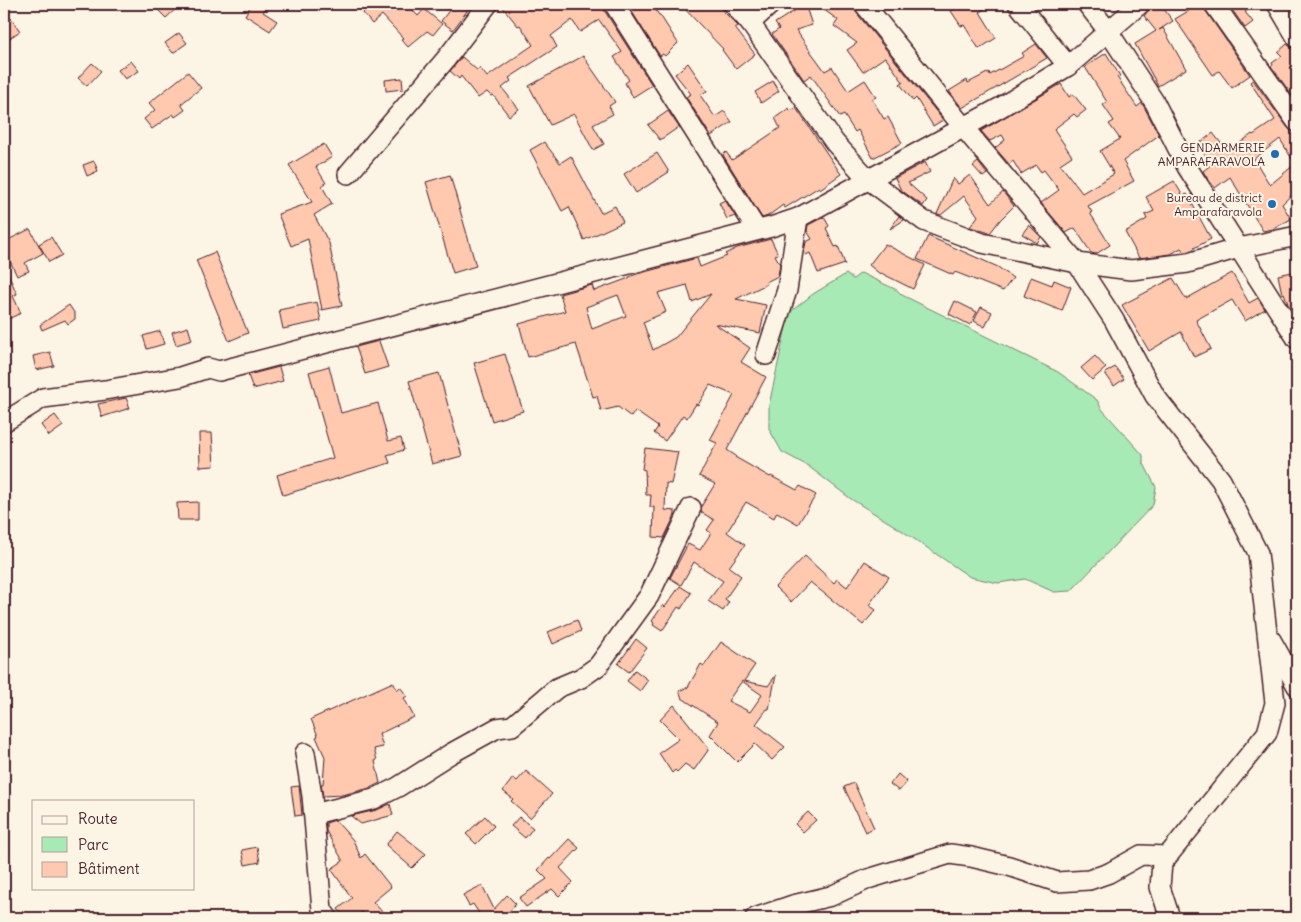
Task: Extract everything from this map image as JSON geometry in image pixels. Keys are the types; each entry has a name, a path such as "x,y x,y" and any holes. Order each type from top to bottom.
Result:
{"street":[{"path":"348,174 446,59 488,4"},
{"path":"614,4 757,230"},
{"path":"733,4 750,23 835,143 869,180 924,221 982,243 1077,263 1131,270 1188,262 1239,248 1297,236"},
{"path":"750,23 771,4"},
{"path":"864,4 964,128 1077,263 1114,320 1155,396 1221,480 1258,553 1275,703 1267,733 1162,863 1160,887 1170,918"},
{"path":"1018,4 1068,66"},
{"path":"1087,4 1108,31 1154,104 1187,167 1297,339"},
{"path":"4,422 43,398 180,377 208,368 219,371 798,218 964,128 1068,66 1140,4"},
{"path":"1214,4 1297,122"},
{"path":"1277,4 1297,38"},
{"path":"766,355 787,290 798,218"},
{"path":"314,814 374,799 398,787 450,754 498,728 512,726 557,688 582,678 598,666 649,596 691,508"},
{"path":"1266,632 1297,686"},
{"path":"304,753 312,796 322,910 328,918"},
{"path":"754,918 793,905 831,896 868,879 950,854 971,856 1057,882 1089,880 1109,873 1141,855 1167,856"}],"green space":[{"path":"861,273 1058,372 1097,400 1101,408 1143,455 1143,462 1156,487 1153,505 1071,591 1054,592 1025,579 998,583 970,577 898,528 851,499 808,466 782,452 769,429 769,405 789,313 813,294 846,274 853,279"}],"building":[{"path":"163,4 181,4 166,18 157,9"},
{"path":"252,4 269,4 263,12 277,21 270,31 245,15"},
{"path":"372,4 407,4 418,16 424,9 442,24 433,35 427,31 408,47 401,39 403,38 382,15 372,24 363,13"},
{"path":"454,4 470,4 453,30 441,21"},
{"path":"500,4 603,4 604,10 652,85 633,97 625,83 629,80 614,57 622,52 599,20 580,32 572,20 551,36 557,47 509,78 511,81 502,88 519,109 509,116 493,95 491,96 487,92 478,98 461,76 459,79 450,71 462,57 477,70 480,68 487,77 533,45 520,25 518,26"},
{"path":"627,4 651,4 660,15 678,43 665,56 663,54 660,56"},
{"path":"680,4 716,4 738,26 735,28 755,54 736,69 723,49"},
{"path":"805,4 812,25 796,30 811,52 825,71 832,67 848,91 865,80 876,97 872,99 884,119 888,117 902,143 873,158 858,130 855,132 844,115 840,117 811,75 804,80 772,34 779,29 775,23"},
{"path":"816,4 853,4 855,11 943,120 933,126 916,98 913,101 900,84 903,82 885,57 863,72 847,50 857,43 834,26 838,20"},
{"path":"963,4 991,4 980,12 996,38 979,49 964,25 961,26 951,11"},
{"path":"1151,4 1160,4 1173,21 1159,30 1163,28 1186,69 1158,86 1135,44 1156,31 1144,16"},
{"path":"1186,4 1203,4 1205,10 1250,75 1232,88 1219,71 1213,75 1175,19 1190,10"},
{"path":"1228,4 1257,4 1245,12 1253,22 1245,28"},
{"path":"11,18 20,31 4,42 4,23"},
{"path":"179,33 187,43 173,53 165,43"},
{"path":"1036,44 1047,58 962,108 949,91 967,80 968,83 989,72 990,75 1024,56 1022,53"},
{"path":"1287,44 1297,49 1297,96 1294,98 1271,66 1273,65 1272,63 1282,56 1278,52"},
{"path":"1106,53 1120,76 1117,77 1137,107 1142,103 1159,135 1123,161 1134,181 1088,206 1092,212 1090,213 1110,245 1096,254 1091,253 1075,228 1066,233 1041,203 1059,190 1044,170 1041,172 1036,165 1021,174 1013,161 1009,164 995,148 1005,140 1002,135 990,141 981,131 1061,84 1069,97 1073,94 1086,110 1077,117 1074,114 1054,129 1072,156 1060,164 1082,193 1114,174 1100,151 1120,139 1109,124 1114,121 1103,105 1107,102 1085,67"},
{"path":"583,56 615,102 609,106 613,114 593,125 604,144 593,150 574,114 550,125 529,86"},
{"path":"131,61 139,71 125,79 118,70"},
{"path":"92,63 101,71 87,86 78,78"},
{"path":"688,63 707,91 700,95 715,117 724,111 732,122 711,136 686,97 691,94 675,74"},
{"path":"188,72 201,88 181,104 185,110 175,117 173,114 152,129 144,119 155,110 149,103"},
{"path":"402,78 403,89 386,91 385,80"},
{"path":"1253,80 1288,128 1292,132 1297,133 1297,190 1282,204 1291,219 1273,229 1263,231 1230,177 1215,188 1207,178 1203,171 1212,164 1197,145 1213,133 1228,152 1275,120 1250,82","holes":["1280,139 1295,164 1270,185 1254,159"]},
{"path":"773,81 779,91 761,103 755,92"},
{"path":"789,108 790,111 796,108 841,174 820,189 819,187 785,208 783,205 762,218 723,155 726,152 732,160 780,128 775,118"},
{"path":"668,111 679,127 660,140 648,125"},
{"path":"544,142 560,163 571,156 601,213 615,206 623,222 584,240 569,207 562,211 530,150"},
{"path":"324,144 332,157 316,167 326,183 322,186 332,204 314,215 329,243 342,306 322,310 308,239 291,246 278,214 312,202 289,165"},
{"path":"657,153 669,172 636,193 624,174"},
{"path":"94,161 98,171 87,176 83,165"},
{"path":"925,162 930,172 908,183 927,200 923,206 901,190 895,178"},
{"path":"978,162 987,174 983,177 973,166"},
{"path":"450,175 476,266 453,273 426,182"},
{"path":"970,175 990,204 1003,192 1014,206 990,233 970,227 978,216 964,196 941,215 937,214 953,178 958,184"},
{"path":"1174,181 1183,196 1187,194 1211,239 1186,252 1181,248 1171,254 1139,258 1125,232 1147,219 1145,215 1154,211 1146,197"},
{"path":"725,200 735,216 727,219 719,203"},
{"path":"899,216 904,220 890,229"},
{"path":"824,217 829,226 826,228 835,247 838,246 845,264 818,273 810,253 806,255 804,252 806,242 812,239 807,231 808,225"},
{"path":"1029,225 1041,237 1037,243 1022,234"},
{"path":"30,229 43,253 25,263 29,271 17,276 4,242"},
{"path":"928,236 998,267 1013,278 1003,291 955,272 953,275 917,259"},
{"path":"51,237 62,255 49,262 39,244"},
{"path":"771,239 778,254 775,255 780,264 778,276 766,282 767,284 736,299 766,305 760,333 715,324 750,348 741,362 766,377 727,450 735,457 770,477 797,490 800,486 816,495 798,524 777,512 774,518 746,502 727,532 745,545 729,567 741,576 725,599 729,602 723,611 708,601 723,581 694,562 681,585 670,578 688,544 700,550 711,533 707,530 714,520 701,512 702,505 715,484 699,476 717,443 710,440 734,395 710,385 698,405 696,404 687,418 683,415 665,441 654,433 658,427 635,411 631,417 618,407 601,411 597,396 593,397 576,344 528,357 519,324 565,311 560,294 592,285 594,291 637,274 697,258 700,267 727,256 725,254 737,248","holes":["687,285 692,302 711,294 676,337 653,350 643,322 666,312 658,293","618,295 626,316 592,329 586,307"]},
{"path":"885,244 925,265 913,289 880,274 869,265"},
{"path":"215,252 248,333 229,341 196,260"},
{"path":"4,265 17,294 13,296 21,313 4,321"},
{"path":"1297,271 1297,319 1284,293 1282,294 1278,275"},
{"path":"1232,273 1249,303 1258,298 1265,309 1245,321 1232,300 1196,320 1211,349 1194,357 1181,332 1149,351 1122,305 1173,278 1186,299"},
{"path":"1031,277 1052,285 1054,280 1071,287 1062,311 1024,296"},
{"path":"955,301 977,312 970,325 949,314"},
{"path":"317,302 321,321 283,329 279,310"},
{"path":"69,305 75,314 75,319 68,324 65,320 42,330 40,325"},
{"path":"981,307 992,312 985,327 974,321"},
{"path":"188,327 192,340 176,345 172,332"},
{"path":"160,331 164,344 147,349 143,336"},
{"path":"379,341 388,367 365,374 356,347"},
{"path":"50,352 54,366 36,370 33,356"},
{"path":"505,354 523,411 492,421 474,363"},
{"path":"1095,356 1106,368 1092,380 1081,368"},
{"path":"329,366 341,413 378,403 388,441 401,438 404,450 387,455 390,463 283,495 277,475 333,458 309,372"},
{"path":"279,367 283,381 253,389 248,375"},
{"path":"1115,367 1124,379 1114,386 1105,373"},
{"path":"439,373 462,456 432,464 409,381"},
{"path":"126,398 130,408 102,417 98,404"},
{"path":"55,415 63,426 49,436 41,425"},
{"path":"199,433 212,433 214,466 200,467"},
{"path":"645,448 678,452 671,484 666,483 665,510 675,511 675,515 664,538 653,537 654,507 650,507 651,495 646,495 645,470 642,469"},
{"path":"198,502 198,520 178,520 177,503"},
{"path":"805,556 834,583 837,579 847,587 865,561 889,577 869,605 876,610 863,625 810,582 791,602 775,587"},
{"path":"680,586 691,593 681,609 678,607 662,631 653,625 652,621"},
{"path":"577,620 581,631 553,644 548,632"},
{"path":"636,639 647,648 629,672 618,664"},
{"path":"721,642 755,665 744,681 768,686 776,675 769,709 767,709 756,724 785,747 772,760 755,744 737,762 710,735 718,722 682,698 679,691 688,687 701,664 704,666","holes":["742,681 762,695 750,712 728,701"]},
{"path":"635,670 648,680 640,691 627,681"},
{"path":"393,682 397,690 400,687 407,696 404,698 414,717 379,734 383,747 374,749 380,783 370,788 342,795 323,796 321,784 323,784 325,757 316,737 318,736 311,719"},
{"path":"674,705 709,749 694,770 685,764 677,772 675,770 672,773 659,753 679,739 660,720"},
{"path":"526,771 552,794 530,818 503,791 513,778 517,781"},
{"path":"898,774 907,782 899,791 890,784"},
{"path":"854,783 874,828 865,832 844,787"},
{"path":"299,786 302,815 295,816 291,787"},
{"path":"390,804 393,815 361,824 351,816 377,810"},
{"path":"808,812 816,820 803,832 795,824"},
{"path":"485,816 494,826 476,844 466,834"},
{"path":"519,817 533,828 525,838 511,826"},
{"path":"335,820 353,840 361,858 365,854 391,887 373,902 388,918 368,918 362,912 354,918 345,918 338,909 352,898 331,869 343,861 326,831 326,823"},
{"path":"397,831 426,854 412,868 386,845"},
{"path":"569,839 579,848 560,868 573,882 559,896 552,889 526,907 519,898 547,879 538,870"},
{"path":"257,847 260,862 245,865 242,850"},
{"path":"482,885 494,909 507,895 516,904 503,918 482,918 473,904 469,906 463,895"}],"place":[{"name":"GENDARMERIE AMPARAFARAVOLA","path":"1275,154"},
{"name":"Bureau de district Amparafaravola","path":"1272,204"}]}
